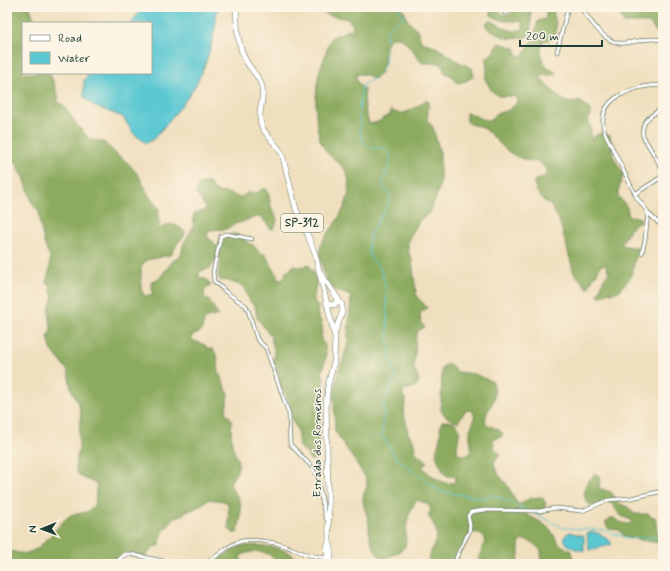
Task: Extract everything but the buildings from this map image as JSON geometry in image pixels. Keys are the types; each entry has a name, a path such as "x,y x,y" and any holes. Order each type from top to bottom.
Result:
{"main road":[{"name":"Estrada dos Romeiros","path":"236,7 239,45 247,63 257,77 262,89 263,94 260,115 261,125 280,149 282,154 294,205 310,242 319,270 334,334 335,352 326,404 329,541 327,548 330,560 328,564"},
{"path":"319,270 342,305 342,314 334,334"},
{"path":"327,304 335,305 338,297"}],"street":[{"path":"500,7 505,13 510,11 513,7"},
{"path":"557,52 568,7"},
{"path":"580,7 604,35 613,41 618,43 646,40 663,41"},
{"path":"663,85 639,88 623,93 610,103 604,112 603,117 605,133 635,194 648,213 663,227"},
{"path":"663,108 648,118 643,125 642,131 643,136 663,170"},
{"path":"635,194 663,176"},
{"path":"642,254 648,213"},
{"path":"252,239 226,234 221,236 213,277 217,285 246,306 250,313 257,339 266,348 289,414 290,444 311,466 317,476 325,516 328,521"},
{"path":"454,564 469,532 470,525 468,516 471,512 484,510 524,511 562,508 582,511 608,500 631,498 663,491"},
{"path":"202,564 214,558 228,546 247,540 273,543 311,556 330,560"},
{"path":"113,564 121,557 130,554 177,564"},
{"path":"7,562 11,564"}],"green space":[{"path":"7,7 30,7 35,22 22,22 22,74 50,74 59,98 57,101 63,105 89,139 101,141 106,144 129,164 139,176 149,196 159,209 158,217 160,223 158,229 173,224 185,232 185,235 177,244 171,255 146,260 141,267 141,288 144,296 153,294 151,281 158,280 172,262 181,255 184,243 193,227 194,214 203,211 206,208 196,195 200,183 209,183 217,192 230,194 237,197 241,197 249,192 257,193 262,189 266,189 268,192 271,207 277,219 276,225 272,230 261,217 258,217 234,224 226,229 209,230 207,236 218,247 221,246 224,239 230,235 236,234 240,236 248,243 253,245 260,254 265,254 276,273 278,280 284,279 286,272 294,265 297,267 308,264 314,274 316,283 314,299 318,307 317,314 322,325 321,340 325,345 326,356 322,373 324,377 323,386 320,395 321,405 319,439 315,447 314,460 310,460 306,452 299,447 297,428 294,424 287,397 274,364 274,349 270,335 257,318 255,305 251,303 243,286 220,280 218,275 221,261 218,258 216,259 211,268 199,273 199,277 206,279 211,286 205,288 204,298 209,300 218,315 207,318 204,321 202,329 199,333 191,336 192,340 205,345 208,349 213,349 218,358 219,373 228,393 226,413 232,420 232,445 238,462 237,471 230,483 241,505 237,533 233,533 229,529 228,503 209,499 195,509 186,511 183,515 174,517 160,537 160,546 153,547 146,556 127,552 108,564 17,564 9,560 7,556 9,552 13,551 18,553 27,553 33,550 44,542 68,517 91,509 95,503 97,484 81,477 76,471 81,414 79,405 71,389 68,371 51,349 49,341 48,336 51,330 49,312 53,297 50,284 47,284 46,282 50,269 50,257 44,243 39,211 33,205 24,177 18,169 18,166 10,157 7,159"},
{"path":"316,7 401,7 407,20 417,29 421,42 434,46 472,68 474,76 466,81 457,83 452,76 445,73 442,65 439,63 422,63 407,43 402,39 394,37 388,41 384,64 377,77 372,79 365,74 356,75 358,83 364,89 365,110 369,123 377,122 390,115 391,110 405,113 414,109 426,100 429,102 427,120 433,127 440,153 440,184 436,197 429,213 420,220 408,242 408,251 412,260 416,293 418,298 427,307 420,314 421,323 425,327 418,331 416,335 414,368 419,380 416,387 403,392 403,396 406,401 403,413 408,433 413,440 416,453 427,461 425,465 422,465 424,468 432,476 443,482 455,482 456,477 448,476 443,472 436,455 441,423 442,421 456,424 459,431 457,452 461,455 469,455 471,450 470,430 474,421 474,415 473,411 465,411 458,422 448,418 441,411 442,368 445,365 450,365 458,372 474,374 493,382 494,397 486,415 486,424 499,430 503,434 501,437 493,439 494,448 500,454 495,460 494,464 498,474 508,486 516,502 519,504 530,498 542,497 546,504 543,512 539,514 526,511 527,515 550,529 559,544 571,551 575,564 542,564 541,551 534,544 525,540 519,542 517,564 496,564 491,561 483,561 478,559 485,543 485,537 475,532 470,534 469,539 454,564 428,564 429,557 436,540 436,530 428,516 431,510 428,504 417,500 409,515 406,529 406,544 403,549 385,561 372,544 368,520 363,503 363,495 367,487 366,478 335,431 334,395 339,369 347,347 351,296 334,290 326,282 320,254 323,241 344,208 348,196 349,184 348,177 343,167 328,153 320,141 316,111 318,81 331,38 348,30 352,30 353,26 348,19 328,15"},
{"path":"491,7 498,7 502,14 511,15 514,7 531,7 531,34 524,38 510,39 487,28 486,24 488,21 513,31 524,28 520,21 502,20 491,15"},
{"path":"546,7 552,7 556,24 556,33 553,39 543,41 541,47 542,57 546,66 556,73 552,75 544,75 540,78 565,101 572,103 579,100 590,110 591,115 588,120 592,141 595,136 603,132 610,135 613,156 623,173 618,196 627,207 629,217 633,216 641,219 633,225 622,242 622,245 637,247 638,255 635,259 631,277 619,291 612,293 608,292 601,296 598,295 604,278 609,273 605,264 600,266 588,289 574,273 560,223 552,207 541,198 536,190 534,181 546,175 546,169 544,166 541,163 526,160 512,154 482,127 470,124 466,119 466,113 490,120 496,114 509,110 516,104 517,100 515,96 499,96 492,91 485,79 487,71 486,59 495,51 496,46 499,43 515,48 518,56 522,56 530,44 538,21 546,19"},
{"path":"616,7 663,7 663,30 659,35 649,23 624,23"},
{"path":"595,474 599,476 599,488 611,492 620,504 628,507 634,514 649,514 651,517 655,517 657,531 662,539 657,542 652,542 627,537 624,536 619,530 609,529 606,525 606,521 610,518 614,518 625,524 630,524 632,521 620,515 612,504 608,502 592,506 586,501 584,493 586,486"},
{"path":"254,545 270,547 286,551 297,559 276,560 268,554 254,552 240,556 242,564 211,564 240,546"}],"water":[{"path":"143,7 217,7 212,42 200,77 188,97 153,140 146,143 133,133 123,117 94,106 84,97 84,80 89,74 152,74 152,22 132,22"},
{"path":"569,532 584,536 584,551 571,547 566,543 564,537"},
{"path":"594,532 611,542 611,545 589,550 587,533"}],"waterway":[{"path":"397,7 405,16 387,30 385,63 376,78 362,86 359,110 360,133 364,142 371,148 385,148 390,154 391,160 382,184 385,190 391,195 387,206 370,234 368,250 370,257 380,268 386,288 391,363 396,375 384,405 382,435 396,458 439,491 482,498 493,495 525,509"},
{"path":"532,512 563,528 605,530 629,539 645,537 663,539"}]}
